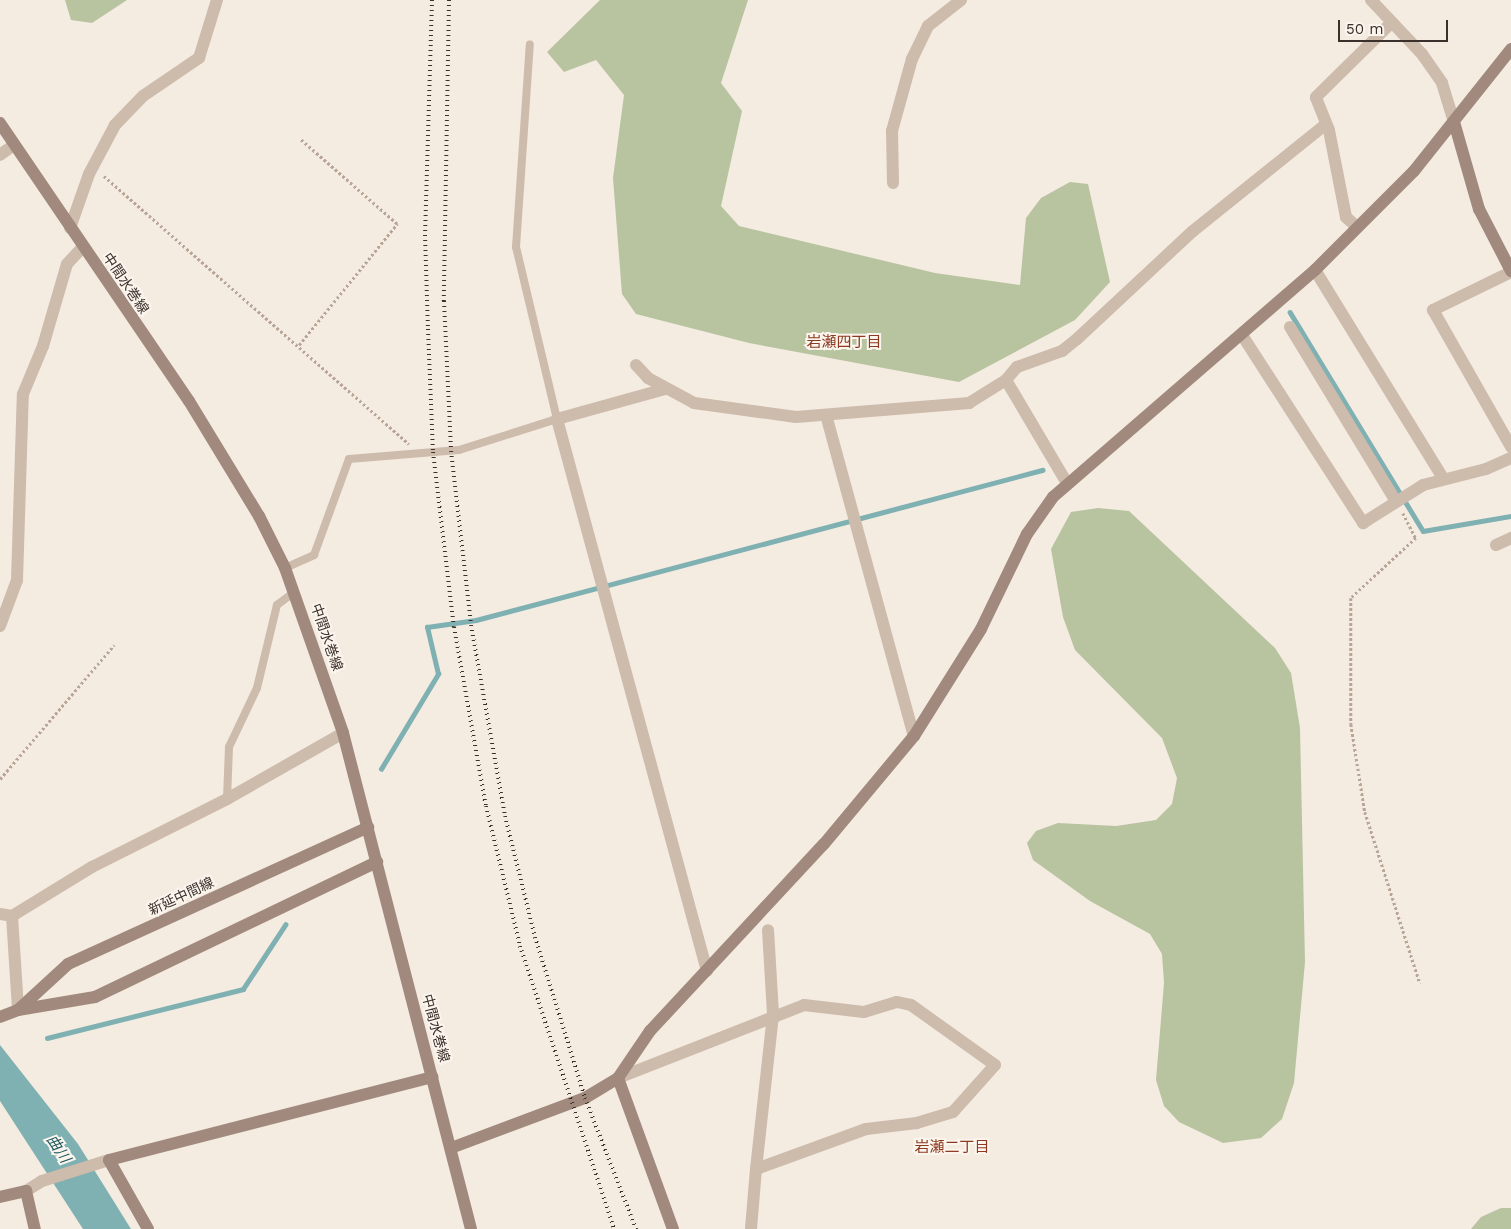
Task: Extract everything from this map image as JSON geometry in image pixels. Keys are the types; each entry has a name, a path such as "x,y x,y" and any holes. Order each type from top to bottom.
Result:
{"street":[{"path":"70,228 94,166 114,125 143,96 199,58 216,0"},
{"path":"893,183 892,131 912,59 928,26 961,0"},
{"path":"1371,0 1390,24 1422,54 1442,83 1479,209 1511,271 1433,310 1511,447"},
{"path":"1358,228 1346,217 1325,125 1316,97 1390,24"},
{"path":"618,1078 650,1031 708,971 870,793 914,736 981,629 1027,534 1067,483 1242,335 1315,270 1358,228 1454,122 1511,49"},
{"name":"中間水巻線","path":"0,123 189,401 260,516 285,568 343,733 471,1229"},
{"path":"636,365 665,389 694,403 796,417 957,407 1006,380 1017,367 1062,351 1192,231 1325,125"},
{"path":"0,155 14,144"},
{"path":"0,626 17,580 23,394 43,346 67,264 83,247"},
{"path":"1315,270 1443,478"},
{"path":"1290,327 1396,501"},
{"path":"1242,335 1363,523 1396,501 1443,478 1486,469 1511,458"},
{"path":"1006,380 1067,483"},
{"path":"665,389 557,419 708,971"},
{"path":"826,415 914,736"},
{"path":"1496,545 1511,538"},
{"path":"18,1010 6,915 92,867 227,800 343,733"},
{"name":"新延中間線","path":"18,1010 68,964 368,826"},
{"name":"新延中間線","path":"0,1018 18,1010 95,997 377,862"},
{"path":"751,1229 773,1014 768,930"},
{"path":"451,1148 585,1098 618,1078 773,1014 804,1005 864,1012 898,1002 911,1005 995,1065 953,1112 866,1129 756,1169"},
{"path":"0,1197 26,1191 42,1181 103,1164 433,1077"},
{"path":"618,1078 673,1229"},
{"path":"103,1164 148,1229"},
{"path":"26,1191 35,1229"}],"lane":[{"path":"285,568 314,555 349,459 459,450 557,419 516,247 530,44"},
{"path":"227,800 229,747 257,688 277,605 294,592"}],"path":[{"path":"299,345 397,224 301,140"},
{"path":"94,166 407,439 411,453"},
{"path":"1396,501 1416,538 1351,598 1352,724 1365,812 1420,983"},
{"path":"0,779 114,645"}],"green space":[{"path":"65,0 127,0 92,23 71,20"},
{"path":"600,0 748,0 721,83 742,111 721,206 739,226 935,273 1020,285 1026,218 1041,198 1070,182 1088,184 1110,282 1075,320 959,382 749,343 636,314 622,294 613,178 624,95 596,60 564,72 547,52"},
{"path":"1098,508 1129,511 1275,648 1291,673 1300,728 1305,962 1294,1083 1282,1119 1261,1138 1223,1143 1179,1122 1164,1106 1156,1080 1164,983 1162,954 1150,934 1090,901 1033,860 1027,843 1036,831 1058,823 1116,826 1156,820 1172,804 1177,778 1162,738 1075,650 1063,617 1051,549 1071,512"},
{"path":"1501,1208 1511,1208 1511,1229 1471,1229 1481,1217"}],"water":[{"name":"曲川","path":"0,1045 78,1144 131,1229 83,1229 0,1101"}],"waterway":[{"path":"1290,312 1423,531 1511,516"},
{"path":"381,769 438,674 427,627 476,620 1042,470"},
{"path":"47,1038 243,989 285,925"}],"railway":[{"path":"432,0 425,235 428,329 433,452 454,627 486,806 520,946 614,1229"},
{"path":"449,0 444,301 451,451 471,625 505,816 535,937 585,1098 636,1229"}],"district":[{"name":"岩瀬四丁目","path":"844,343"},
{"name":"岩瀬二丁目","path":"952,1148"}]}
